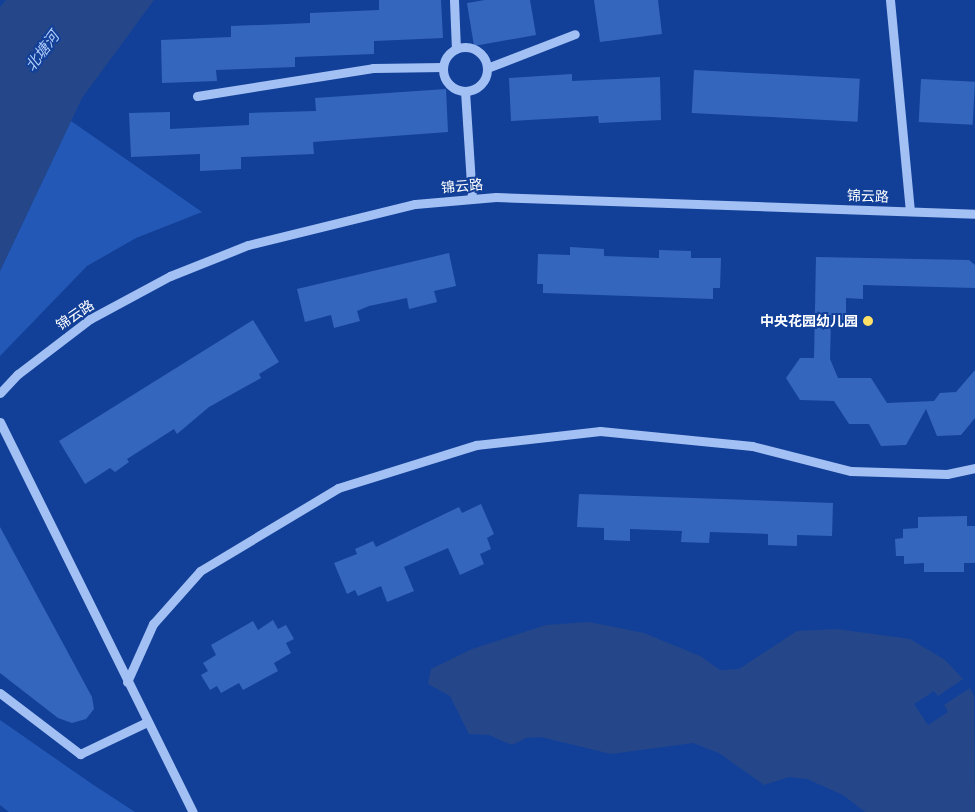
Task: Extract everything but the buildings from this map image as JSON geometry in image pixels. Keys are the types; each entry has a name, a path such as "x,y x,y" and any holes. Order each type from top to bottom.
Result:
{"street":[{"path":"890,0 910,211"},
{"path":"455,1 456,49 443,67 446,80 465,91"},
{"path":"465,91 478,86 487,68 575,34"},
{"path":"456,49 476,50 487,68"},
{"path":"197,96 373,68 443,67"},
{"path":"465,91 472,199"},
{"name":"锦云路","path":"0,393 18,374 90,319 170,276 248,245 335,221 415,204 472,199 975,214"},
{"path":"0,422 127,682 194,812"},
{"path":"127,682 153,624 200,571 338,488 476,445 600,431 752,446 851,470 947,474 975,468"},
{"path":"0,693 80,754 147,722"}],"shaded area":[{"path":"71,121 202,212 136,238 87,266 0,356 0,271"},
{"path":"0,720 135,812 9,812 0,805"}],"water":[{"name":"北塘河","path":"6,0 154,0 82,98 0,271 0,7"},
{"path":"589,622 644,633 700,656 720,670 739,669 797,631 837,629 910,639 945,660 963,679 938,696 934,691 914,704 928,725 948,712 944,705 970,688 974,696 975,812 865,812 843,795 807,779 789,777 764,785 719,753 693,743 611,754 541,737 526,738 512,745 489,735 469,734 450,696 428,684 431,669 472,649 546,625"}],"place":[{"name":"中央花园幼儿园","path":"868,321"}]}
